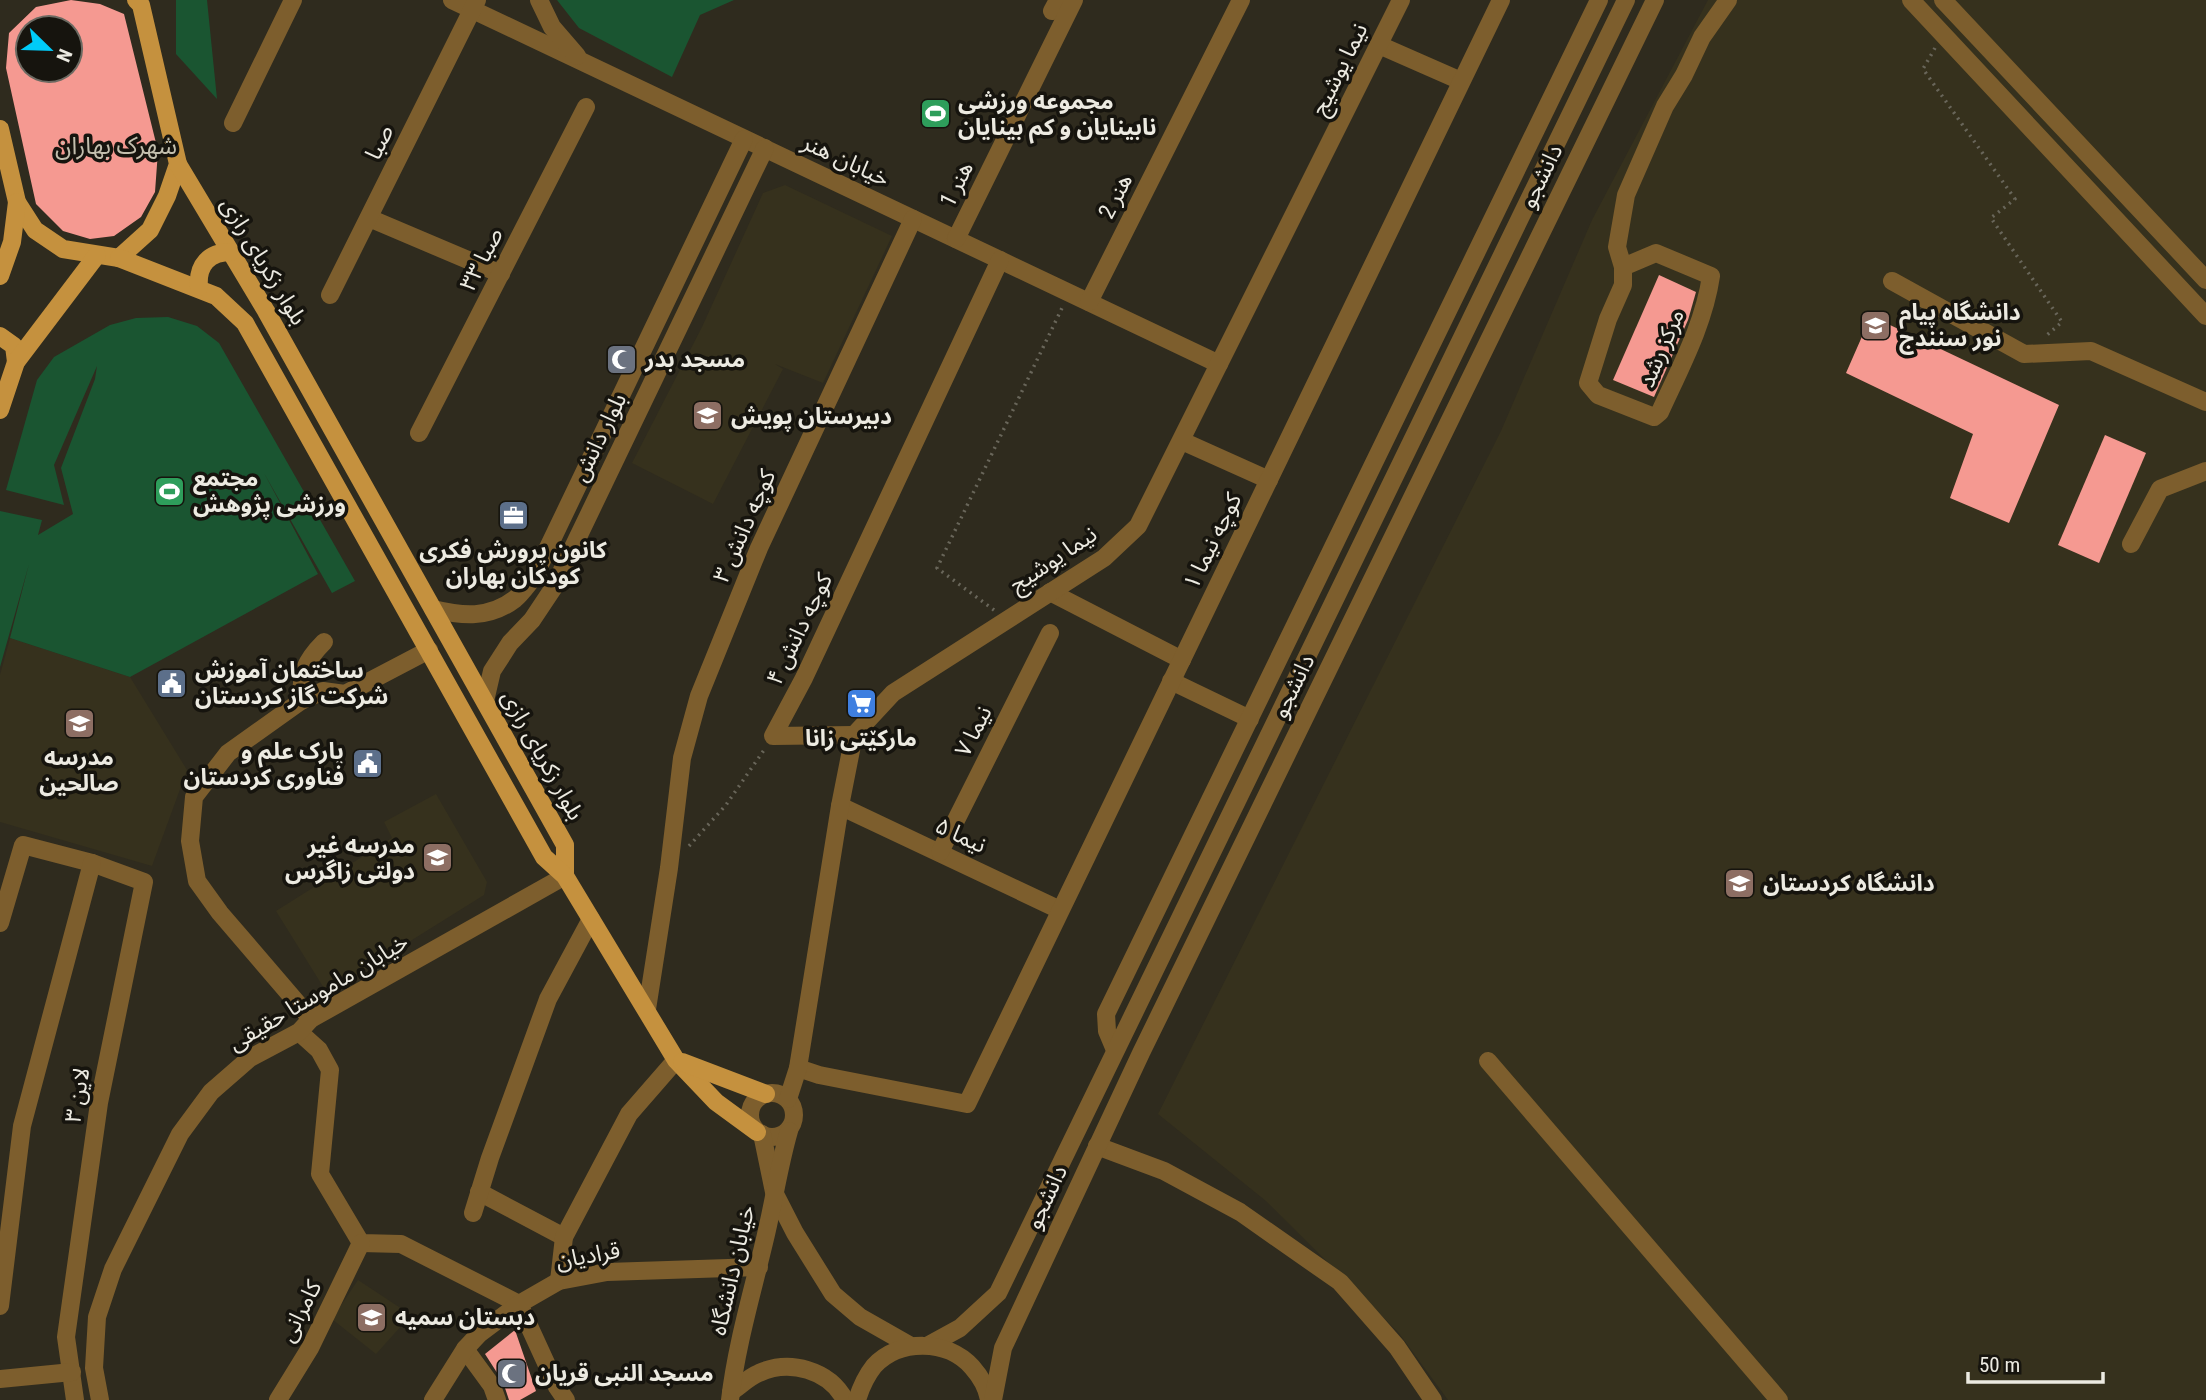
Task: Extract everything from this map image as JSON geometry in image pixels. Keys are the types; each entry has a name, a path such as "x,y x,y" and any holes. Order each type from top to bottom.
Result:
{"main road":[{"path":"119,258 150,230 167,196 178,164 140,2"},
{"path":"0,129 17,202 12,242 0,276"},
{"name":"بلوار زکریای رازی","path":"178,164 266,311 565,845 565,876"},
{"name":"بلوار زکریای رازی","path":"17,202 35,230 63,249 119,258 198,287 216,296 245,323 544,857 565,876"},
{"path":"198,287 202,265 209,257 219,252 231,252"},
{"path":"0,410 16,362 97,255"},
{"path":"0,336 14,346 16,362"},
{"path":"565,876 676,1060 716,1102 759,1133"},
{"path":"676,1060 766,1094"}],"street":[{"path":"233,123 293,0"},
{"name":"خیابان هنر","path":"452,0 474,5 581,61 1219,364"},
{"path":"539,0 552,27 581,61"},
{"name":"هنر 1","path":"956,239 1074,0"},
{"name":"هنر 2","path":"1089,302 1241,0"},
{"name":"نیما یوشیج","path":"854,735 893,693 1104,558 1138,526 1401,0"},
{"name":"کوچه نیما ۱","path":"798,1068 967,1104 1500,0"},
{"path":"1115,1049 1107,1031 1106,1014 1599,0"},
{"name":"دانشجو","path":"929,1345 960,1328 998,1293 1626,0"},
{"name":"دانشجو","path":"991,1400 1003,1348 1097,1146 1655,0"},
{"name":"مرکز رشد","path":"1623,267 1656,253 1712,276 1708,298 1686,354 1661,412 1654,417 1598,395 1588,383 1608,319 1623,285 1623,267 1617,247 1626,195 1665,106 1702,37 1728,0"},
{"path":"1911,0 2206,316"},
{"path":"1942,0 2206,281"},
{"name":"صبا","path":"330,295 474,5"},
{"path":"1379,45 1461,81"},
{"name":"۳۳ صبا","path":"419,433 586,107"},
{"name":"بلوار دانش","path":"433,609 461,616 489,612 515,599 534,577 744,139"},
{"name":"بلوار دانش","path":"485,701 492,671 510,643 532,620 554,587 765,148"},
{"path":"369,218 501,274"},
{"name":"کوچه دانش ۳","path":"669,868 682,758 699,696 759,548 913,219"},
{"name":"کوچه دانش ۴","path":"773,736 804,678 1000,260"},
{"path":"1892,281 2024,354 2091,351 2206,402"},
{"path":"1182,441 1269,480"},
{"path":"2131,544 2160,489 2206,471"},
{"path":"534,577 554,587"},
{"path":"1050,592 1182,660"},
{"name":"نیما ۷","path":"940,852 1050,633"},
{"path":"301,701 301,678 309,657 324,642"},
{"path":"429,650 345,694 323,691 301,701 228,753 194,797 190,841 197,880 305,1026 330,1070 320,1174 361,1243 401,1244 519,1304 557,1387 566,1400"},
{"path":"1171,681 1250,719"},
{"path":"773,736 854,735 798,1068 788,1098"},
{"name":"نیما ۵","path":"840,806 1060,910"},
{"path":"0,923 23,845 92,863 22,1126 0,1306"},
{"name":"لاین ۳","path":"72,1372 66,1337 99,1103 144,882 92,863"},
{"path":"647,1009 669,868"},
{"name":"خیابان ماموستا حقیقی","path":"100,1400 94,1368 97,1317 113,1269 180,1134 211,1092 250,1058 565,876"},
{"path":"473,1213 489,1158 548,999 591,919"},
{"path":"559,1281 564,1237 629,1114 676,1060"},
{"path":"1488,1061 1779,1400"},
{"path":"778,1093 788,1098 794,1109 794,1120 789,1131 779,1137 767,1137 759,1133 751,1122 751,1110 756,1100 766,1094 778,1093"},
{"name":"خیابان دانشگاه","path":"731,1396 789,1131"},
{"name":"خیابان دانشگاه","path":"759,1133 774,1192"},
{"path":"1097,1146 1164,1171 1240,1212 1340,1282 1397,1347 1433,1400"},
{"path":"480,1192 564,1237"},
{"path":"774,1192 795,1233 833,1294 860,1317 911,1346"},
{"name":"کامرانی","path":"278,1400 310,1348 361,1243"},
{"name":"قرادیان","path":"433,1400 465,1349 479,1334 519,1304 559,1281 607,1272 758,1268"},
{"path":"857,1400 864,1381 876,1365 892,1353 911,1346 929,1345 949,1350 967,1361 980,1376 991,1400"},
{"path":"465,1349 492,1386 497,1400"},
{"path":"731,1396 758,1373 784,1366 811,1370 838,1387 845,1400"},
{"path":"0,1379 72,1372 75,1400"}],"path":[{"path":"1943,34 1923,69 2015,199 1991,218 2062,322 2024,354"},
{"path":"1007,620 937,568 1069,293"},
{"path":"669,868 726,805 773,736"}],"shaded area":[{"name":"دانشگاه کردستان","path":"1708,0 2206,0 2206,1400 1448,1400 1398,1332 1266,1201 1158,1114 1501,431 1592,220"},
{"path":"785,185 892,236 823,383 775,364 783,369 713,504 632,463 702,327 763,193"},
{"name":"مدرسه صالحین","path":"10,638 130,677 187,770 152,866 0,822 0,675"},
{"path":"436,794 487,882 484,895 327,993 276,911 392,838 384,822"},
{"name":"دبستان سمیه","path":"358,1280 411,1315 376,1354 332,1319"}],"green space":[{"path":"176,0 207,0 217,99 176,54"},
{"path":"557,0 734,0 700,15 672,77 579,28"},
{"name":"مجتمع ورزشی پژوهش","path":"168,317 197,326 219,343 355,581 332,593 264,473 318,574 130,677 10,638 29,564 0,667 0,511 42,520 38,535 73,514 61,468 95,379 97,366 54,465 64,505 6,490 37,380 54,357 110,325 136,318"}],"building":[{"path":"71,0 100,4 124,14 158,151 155,192 141,217 114,236 90,239 63,231 36,204 6,68 9,33 14,28 14,84 84,84 84,14 29,14 36,7"},
{"path":"1659,275 1696,292 1688,320 1654,397 1613,380"},
{"name":"دانشگاه پیام نور سنندج","path":"1871,316 2059,405 2009,523 1950,498 1973,434 1846,373"},
{"path":"2105,435 2146,453 2099,563 2058,545"},
{"name":"مسجد النبی قریان","path":"515,1330 536,1391 520,1400 509,1400 503,1382 485,1354"}],"place":[{"name":"مجموعه ورزشی نابینایان و کم بینایان","path":"935,114"},
{"name":"دانشگاه پیام نور سنندج","path":"1876,325"},
{"name":"مسجد بدر","path":"622,359"},
{"name":"دبیرستان پویش","path":"708,416"},
{"name":"مجتمع ورزشی پژوهش","path":"170,491"},
{"name":"کانون پرورش فکری کودکان بهاران","path":"513,516"},
{"name":"ساختمان آموزش شرکت گاز کردستان","path":"172,683"},
{"name":"مارکێتی زانا","path":"861,704"},
{"name":"مدرسه صالحین","path":"79,723"},
{"name":"پارک علم و فناوری کردستان","path":"367,764"},
{"name":"مدرسه غیر دولتی زاگرس","path":"438,858"},
{"name":"دانشگاه کردستان","path":"1740,883"},
{"name":"دبستان سمیه","path":"372,1317"},
{"name":"مسجد النبی قریان","path":"512,1373"}],"district":[{"name":"شهرک بهاران","path":"116,146"}]}
